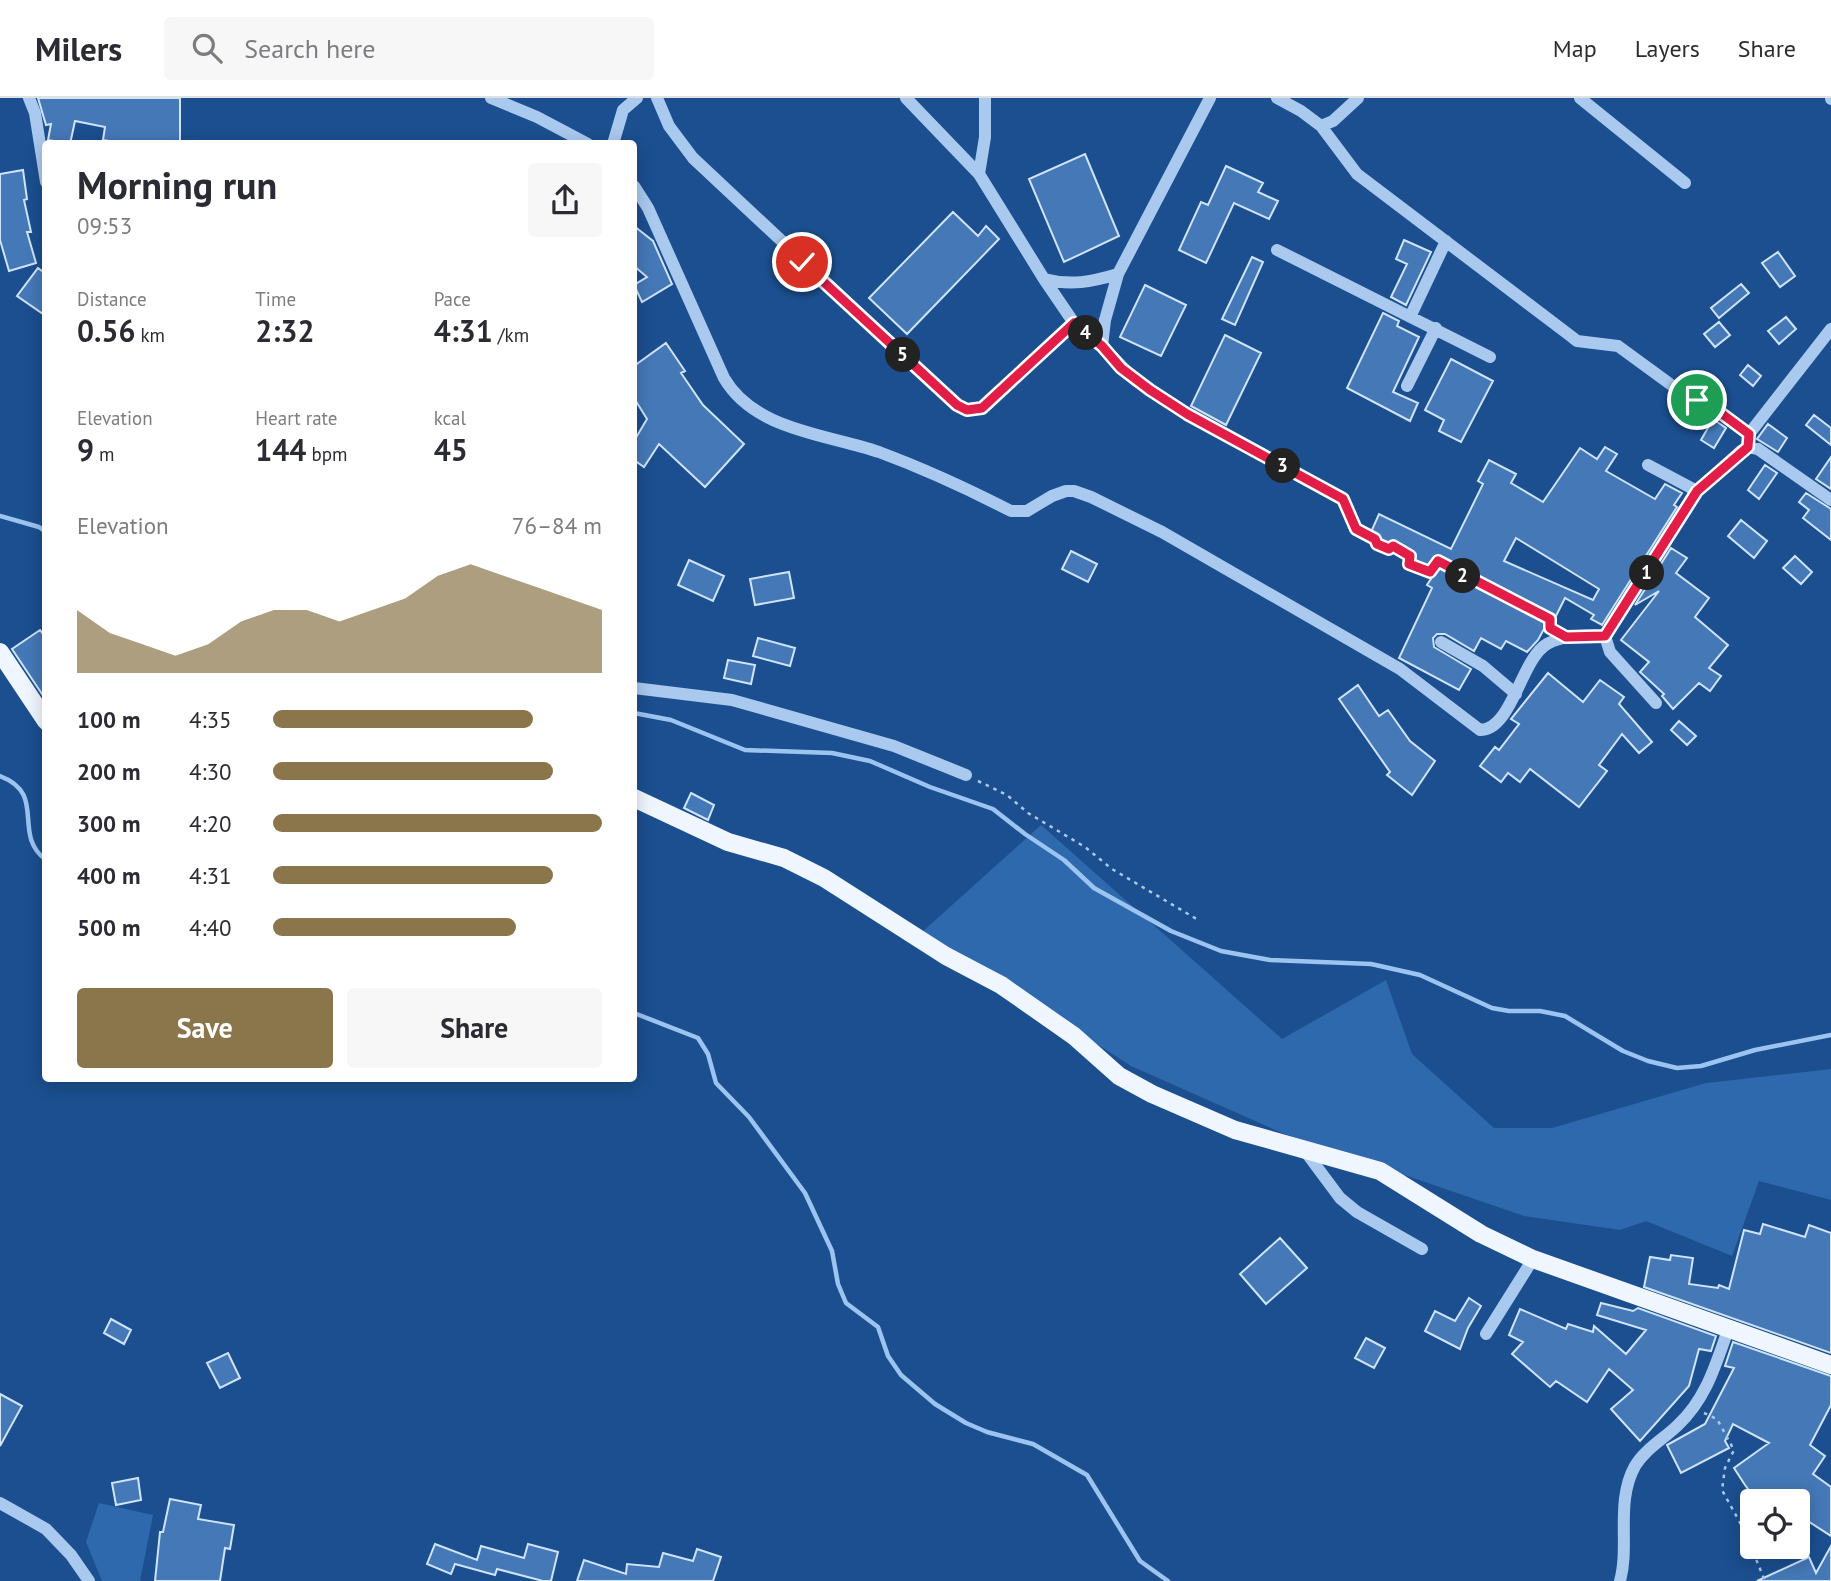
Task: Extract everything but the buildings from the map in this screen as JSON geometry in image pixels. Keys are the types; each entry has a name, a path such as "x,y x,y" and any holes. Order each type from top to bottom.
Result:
{"main road":[{"path":"0,652 42,715"},
{"path":"637,798 728,842 784,858 824,878 946,956 1000,985 1074,1036 1119,1076 1152,1094 1235,1130 1380,1171 1481,1234 1533,1259 1831,1365"}],"street":[{"path":"29,98 35,113 42,157"},
{"path":"491,98 537,117 580,140"},
{"path":"614,140 623,110 636,98"},
{"path":"657,98 669,126 693,158 957,405 967,410 982,408 1074,323"},
{"path":"906,98 979,174 1074,323 1102,346 1135,380 1187,414 1343,499"},
{"path":"979,174 985,137 985,98"},
{"path":"1102,346 1105,320 1118,274 1210,98"},
{"path":"1277,98 1321,126 1357,174 1577,341 1618,346 1692,400 1710,405 1749,434"},
{"path":"1321,126 1332,121 1358,98"},
{"path":"1580,98 1685,183"},
{"path":"637,191 648,208 730,388 764,416 783,425 881,453 1011,511 1027,511 1066,491 1091,497 1162,532 1400,669 1480,730 1494,723 1517,694 1536,652 1545,645 1566,637 1605,636"},
{"path":"1411,315 1446,241"},
{"path":"1278,250 1490,357"},
{"path":"1044,279 1066,285 1092,282 1118,274"},
{"path":"1407,386 1436,328"},
{"path":"1656,703 1610,652 1605,636 1697,491 1748,447 1749,434 1831,329"},
{"path":"1748,447 1758,449 1831,500"},
{"path":"1648,465 1697,491"},
{"path":"1441,642 1483,666 1517,694"},
{"path":"637,688 732,700 894,746 966,775"},
{"path":"1306,1151 1340,1198 1357,1212 1422,1249"},
{"path":"1486,1334 1533,1259"},
{"path":"1620,1581 1625,1565 1622,1531 1625,1508 1636,1465 1693,1408 1706,1391 1729,1327"},
{"path":"0,1503 46,1529 71,1555 89,1581"}],"path":[{"path":"1343,499 1356,529 1375,539 1377,544 1410,556 1409,564 1430,572 1438,561 1550,619 1550,628 1566,637"},
{"path":"966,775 1007,796 1028,813 1085,847 1112,869 1200,921"},
{"path":"1693,1408 1717,1419 1734,1450 1725,1468 1722,1490 1744,1530 1765,1581"}],"shaded area":[{"path":"1041,825 1282,1039 1386,980 1412,1054 1494,1128 1552,1128 1706,1083 1831,1069 1831,1200 1759,1181 1732,1256 1646,1221 1620,1230 1524,1216 1282,1133 1131,1066 922,932"},
{"path":"99,1503 153,1515 140,1581 102,1581 86,1542"}],"waterway":[{"path":"0,516 42,529"},
{"path":"637,714 671,720 745,750 832,753 870,761 930,787 993,809 1064,860 1094,888 1171,931 1221,951 1270,960 1371,964 1420,975 1492,1008 1540,1011 1565,1016 1623,1051 1677,1068 1701,1066 1755,1050 1831,1035"},
{"path":"0,776 23,793 31,838 42,856"},
{"path":"637,1014 698,1038 708,1054 716,1083 749,1117 805,1193 832,1251 838,1284 846,1303 878,1327 888,1356 901,1375 935,1404 966,1423 987,1432 1033,1444 1087,1475 1140,1561 1168,1581"}],"route":[{"path":"802,262 957,405 967,410 982,408 1074,323 1102,346 1121,368 1150,390 1187,414 1343,499 1356,529 1375,539 1377,544 1389,549 1393,546 1410,556 1409,564 1430,572 1438,561 1463,573 1462,575 1550,619 1550,628 1566,637 1605,636 1614,627 1697,491 1748,447 1749,434 1710,405 1697,400"}]}
